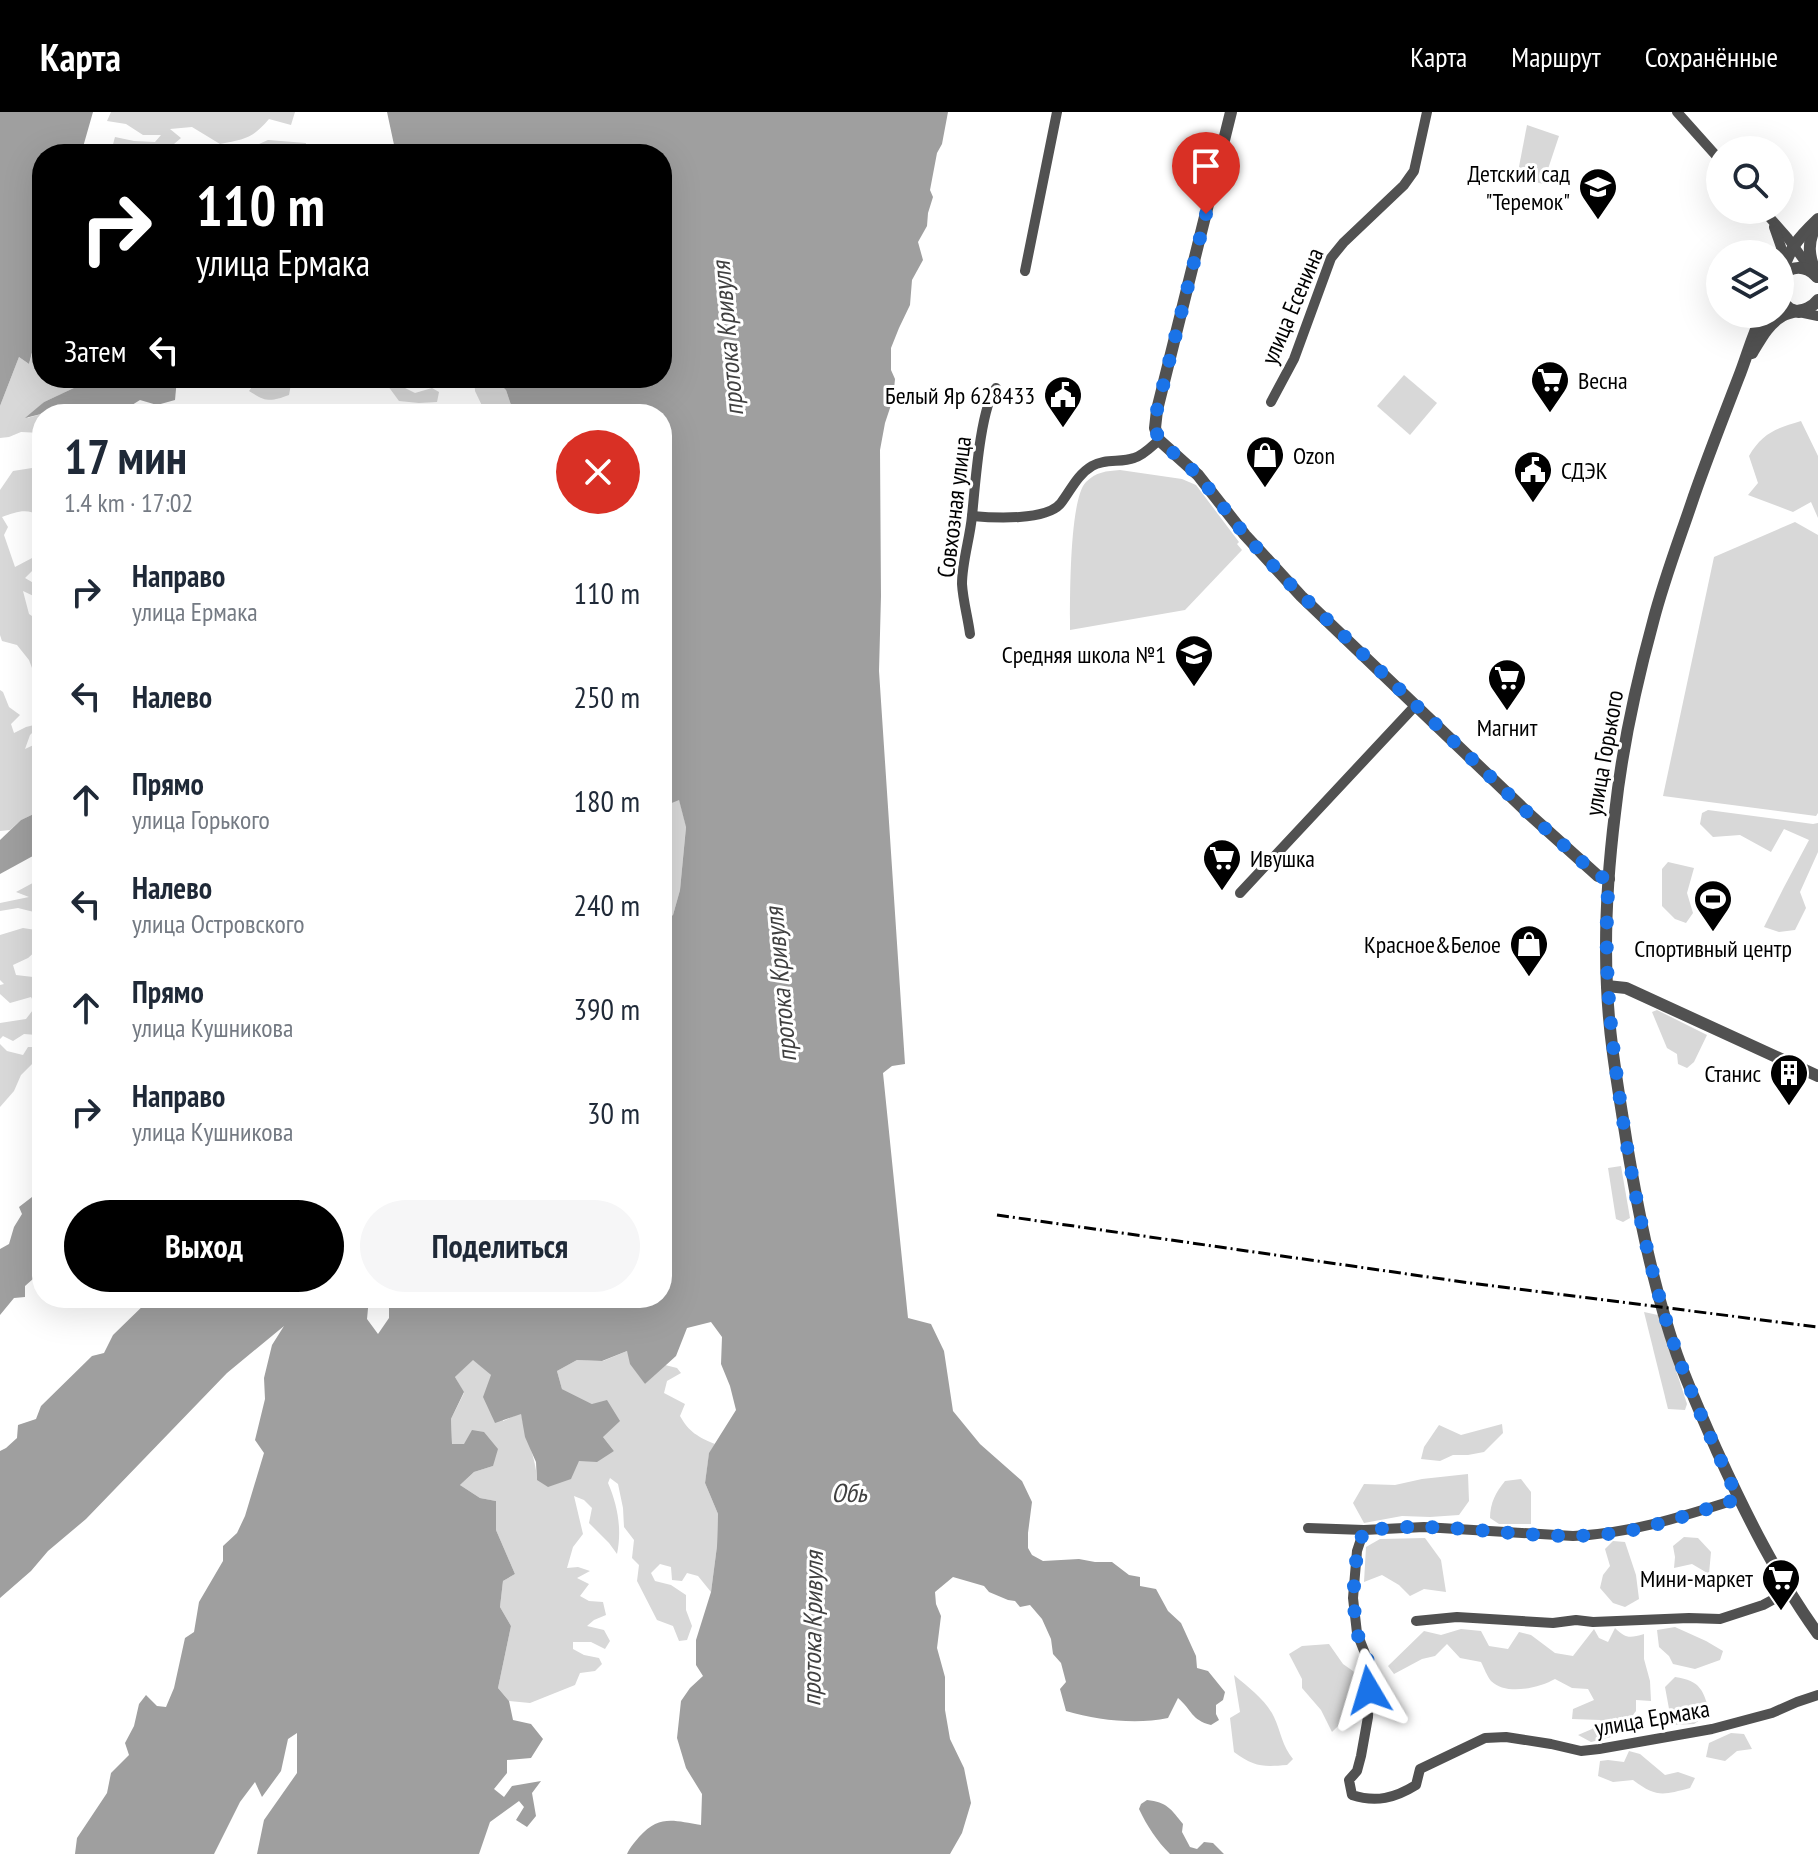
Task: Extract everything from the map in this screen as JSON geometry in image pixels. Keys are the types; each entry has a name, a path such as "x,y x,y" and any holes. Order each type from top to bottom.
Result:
{"street":[{"path":"1025,271 1057,112"},
{"path":"1231,112 1157,410 1155,428 1159,440 1208,486 1245,535 1285,579 1415,706 1582,862 1598,876 1609,879"},
{"name":"улица Есенина","path":"1271,402 1301,343 1331,258 1410,178 1427,112"},
{"path":"1677,112 1706,144"},
{"path":"1794,244 1818,221"},
{"path":"1816,277 1809,249 1810,237 1818,221"},
{"path":"1775,224 1789,240"},
{"path":"1794,246 1816,277"},
{"path":"1794,268 1807,269 1816,277"},
{"name":"улица Горького","path":"1740,375 1758,342 1773,323 1786,314 1811,308 1818,300"},
{"path":"1794,310 1818,316"},
{"name":"улица Горького","path":"1756,328 1712,443 1653,620 1623,756 1615,812 1609,879 1607,986 1612,1047 1646,1248 1677,1353 1738,1499 1765,1551 1818,1634"},
{"name":"Совхозная улица","path":"970,634 962,585 983,431 990,397 996,388"},
{"path":"972,516 1048,513 1059,506 1076,480 1093,465 1136,458 1159,440"},
{"path":"1240,893 1415,706"},
{"path":"1607,986 1626,988 1818,1076"},
{"path":"1308,1528 1364,1530 1424,1527 1598,1535 1659,1524 1738,1499"},
{"name":"улица Ермака","path":"1364,1530 1357,1551 1353,1598 1357,1633 1370,1666 1368,1717 1357,1771 1349,1780 1352,1795 1386,1799 1401,1794 1416,1785 1420,1769 1485,1738 1506,1737 1581,1751 1599,1749 1712,1729 1772,1713 1818,1695"},
{"path":"1416,1621 1457,1617 1553,1623 1576,1620 1720,1619 1763,1605 1789,1591"}],"shaded area":[{"path":"111,112 295,112 291,125 269,119 248,137 220,144 192,127 170,129 181,138 174,144 113,144 115,137 155,142 161,135 143,135 126,124 107,121"},
{"path":"1527,125 1559,136 1543,184 1517,177"},
{"path":"268,140 306,143 306,144 259,144"},
{"path":"32,354 32,388 74,388 42,404 32,404 32,413 27,418 32,417 32,433 0,438 0,406 19,357 29,364"},
{"path":"1404,375 1437,403 1410,435 1377,406"},
{"path":"251,388 290,388 289,395 268,400 249,391"},
{"path":"389,388 405,388 415,393 432,388 439,392 437,402 399,401"},
{"path":"475,388 504,388 511,404 481,404"},
{"path":"1801,421 1818,456 1818,518 1811,502 1793,512 1748,495 1758,483 1749,456 1754,448 1771,432"},
{"path":"32,468 32,512 22,511 2,517 8,527 4,535 15,567 32,558 32,571 25,578 32,582 32,595 23,591 32,616 32,668 17,645 2,641 0,635 0,490 13,471"},
{"path":"1120,470 1182,479 1196,485 1242,550 1185,610 1070,630 1073,529 1080,492 1094,476"},
{"path":"1795,522 1818,535 1818,813 1816,816 1663,796 1714,557"},
{"path":"0,690 9,707 20,715 11,724 14,733 32,726 25,749 32,746 32,815 10,830 0,831"},
{"path":"679,799 686,826 680,890 672,916 672,802"},
{"path":"1708,810 1818,823 1818,852 1800,892 1806,908 1795,930 1779,932 1764,927 1809,840 1784,829 1771,852 1740,835 1713,837 1700,824 1702,813"},
{"path":"1668,862 1694,868 1687,893 1693,913 1686,923 1675,919 1662,906 1662,869"},
{"path":"32,883 32,912 18,908 0,911 0,903 29,897 16,892"},
{"path":"23,928 32,929 32,954 13,965 16,975 32,977 32,999 10,1003 0,994 0,985 4,984 0,980 0,935"},
{"path":"1657,1010 1707,1035 1694,1062 1687,1068 1678,1064 1677,1054 1667,1048 1652,1012"},
{"path":"32,1011 32,1035 24,1034 13,1041 3,1036 0,1039 0,1023 26,1019"},
{"path":"0,1044 7,1051 23,1055 28,1047 32,1047 32,1064 0,1107"},
{"path":"1621,1166 1630,1218 1623,1222 1616,1219 1608,1168"},
{"path":"1644,1312 1658,1315 1687,1404 1685,1410 1668,1409"},
{"path":"627,1351 645,1384 665,1365 677,1368 681,1373 667,1381 664,1393 685,1404 680,1416 691,1430 715,1444 709,1454 705,1483 718,1514 711,1592 698,1576 687,1573 682,1581 672,1580 671,1567 660,1564 651,1573 655,1581 671,1585 686,1595 686,1610 692,1626 687,1640 679,1641 673,1626 657,1620 637,1581 639,1565 632,1558 634,1540 624,1527 618,1484 610,1478 608,1483 618,1518 617,1554 589,1523 592,1508 574,1496 583,1534 573,1547 567,1568 578,1567 590,1571 577,1578 589,1584 580,1596 589,1601 603,1602 606,1615 587,1626 604,1630 610,1641 605,1649 591,1642 573,1642 573,1649 599,1658 602,1664 595,1671 580,1673 575,1685 530,1703 509,1701 498,1688 511,1626 500,1607 503,1581 515,1574 496,1530 496,1501 480,1498 460,1485 474,1472 493,1466 464,1444 452,1444 451,1419 464,1393 455,1377 473,1359 491,1375 503,1421 521,1413 537,1480 579,1461 614,1451 603,1437 592,1404 562,1389 557,1371 577,1360 603,1361"},
{"path":"1502,1424 1503,1433 1484,1452 1453,1455 1440,1461 1421,1459 1424,1447 1439,1425 1461,1435"},
{"path":"1468,1474 1469,1501 1459,1515 1402,1516 1364,1523 1353,1503 1364,1484 1395,1485"},
{"path":"1521,1479 1531,1492 1531,1524 1499,1524 1490,1518 1494,1498 1505,1481"},
{"path":"1684,1537 1698,1538 1711,1552 1709,1574 1692,1564 1674,1568 1673,1546"},
{"path":"1425,1538 1441,1560 1446,1592 1424,1589 1410,1596 1382,1575 1364,1582 1366,1547 1380,1539"},
{"path":"1613,1541 1625,1542 1636,1575 1639,1599 1625,1607 1613,1603 1600,1588 1603,1575 1610,1566 1605,1549"},
{"path":"1675,1627 1723,1651 1720,1660 1695,1669 1673,1664 1659,1647 1657,1630"},
{"path":"1615,1628 1628,1637 1644,1634 1644,1659 1651,1701 1636,1700 1630,1729 1591,1742 1578,1735 1592,1729 1601,1720 1572,1719 1573,1709 1594,1700 1588,1689 1572,1688 1555,1679 1532,1688 1497,1686 1481,1662 1460,1658 1447,1644 1435,1656 1422,1659 1394,1674 1388,1666 1424,1631 1441,1635 1461,1629 1481,1631 1489,1646 1508,1649 1519,1632 1531,1635 1555,1653 1573,1656 1594,1629 1599,1638 1608,1642"},
{"path":"1329,1644 1343,1664 1360,1676 1354,1708 1332,1732 1321,1710 1302,1688 1302,1679 1289,1654 1302,1646"},
{"path":"1234,1675 1270,1711 1293,1759 1287,1765 1259,1765 1234,1752 1230,1718 1240,1712"},
{"path":"1675,1677 1696,1684 1705,1698 1710,1713 1694,1724 1672,1725 1665,1687"},
{"path":"1731,1733 1744,1734 1752,1749 1737,1751 1725,1761 1706,1757 1709,1743"},
{"path":"1629,1751 1640,1754 1665,1775 1678,1772 1695,1778 1690,1788 1660,1793 1648,1790 1633,1780 1613,1782 1598,1776 1600,1761 1624,1762"}],"water":[{"path":"0,112 93,112 84,144 32,144 32,352 29,364 19,357 0,406"},
{"name":"Обь","path":"387,112 948,112 930,190 933,197 927,226 918,242 923,260 912,280 910,305 891,348 891,370 895,379 893,399 880,450 879,671 905,1064 892,1066 883,1073 908,1318 931,1324 944,1351 953,1411 980,1444 1022,1481 1032,1502 1028,1548 1032,1555 1043,1561 1079,1559 1112,1562 1129,1575 1140,1577 1140,1586 1156,1589 1168,1611 1181,1623 1196,1656 1197,1668 1208,1671 1225,1692 1223,1700 1216,1705 1219,1720 1211,1725 1195,1717 1178,1698 1168,1718 1155,1720 1117,1720 1066,1711 1060,1689 1066,1682 1042,1619 1030,1605 1020,1607 1015,1601 989,1592 984,1586 953,1577 935,1592 941,1616 937,1648 945,1677 945,1710 950,1739 964,1768 971,1803 962,1833 950,1854 627,1854 647,1830 661,1822 701,1825 702,1794 686,1768 677,1738 681,1701 703,1676 696,1665 696,1640 711,1592 718,1514 705,1483 709,1453 736,1410 721,1364 722,1337 711,1322 687,1328 676,1356 645,1384 630,1364 627,1351 602,1361 577,1360 557,1371 562,1389 592,1404 607,1400 620,1421 603,1437 614,1451 597,1462 579,1461 571,1479 548,1487 537,1480 536,1462 525,1437 521,1414 495,1423 483,1397 491,1375 473,1360 455,1377 464,1392 451,1419 452,1444 464,1444 472,1430 484,1432 498,1449 493,1466 474,1472 460,1485 480,1498 496,1501 496,1530 515,1574 503,1581 500,1607 511,1626 498,1688 509,1701 513,1720 531,1724 543,1739 531,1758 507,1760 507,1773 494,1789 504,1797 512,1786 541,1781 532,1793 536,1816 527,1827 516,1820 524,1807 519,1801 490,1822 479,1854 257,1854 264,1820 297,1773 297,1733 288,1739 281,1771 262,1797 255,1782 240,1802 214,1854 75,1854 77,1838 107,1793 111,1773 129,1755 125,1743 134,1726 139,1704 146,1695 157,1706 166,1707 174,1688 185,1638 194,1632 199,1602 223,1561 223,1546 237,1533 245,1516 264,1453 255,1440 265,1399 264,1378 272,1345 284,1326 227,1373 86,1519 0,1598 0,1451 17,1438 18,1425 36,1419 41,1406 92,1356 104,1353 113,1335 141,1308 368,1308 367,1319 378,1334 389,1318 389,1308 672,1308 672,916 680,890 686,827 679,800 672,803 672,404 511,404 504,388 672,388 672,144 394,144"},
{"path":"74,388 176,388 175,400 161,404 140,400 134,404 42,404"},
{"path":"32,815 32,856 0,874 0,840 21,820"},
{"path":"32,1197 32,1280 25,1286 25,1297 14,1298 0,1315 0,1249 9,1244 22,1214 19,1207"},
{"path":"1147,1800 1159,1802 1172,1810 1183,1824 1182,1832 1190,1847 1197,1849 1204,1842 1213,1843 1224,1854 1170,1854 1139,1809"}],"railway":[{"path":"997,1215 1470,1283 1818,1327"}],"place":[{"name":"Детский сад \"Теремок\"","path":"1598,221"},
{"name":"Весна","path":"1550,414"},
{"name":"Белый Яр 628433","path":"1063,429"},
{"name":"Ozon","path":"1265,489"},
{"name":"СДЭК","path":"1533,504"},
{"name":"Средняя школа №1","path":"1194,688"},
{"name":"Магнит","path":"1507,712"},
{"name":"Ивушка","path":"1222,892"},
{"name":"Спортивный центр","path":"1713,933"},
{"name":"Красное&Белое","path":"1529,978"},
{"name":"Станис","path":"1789,1107"},
{"name":"Мини-маркет","path":"1781,1612"}],"route":[{"path":"1206,214 1157,410 1156,435 1208,486 1245,535 1301,596 1529,814 1598,876 1609,879 1607,986 1612,1047 1646,1248 1677,1353 1738,1499 1659,1524 1598,1535 1424,1527 1364,1530 1357,1551 1353,1598 1357,1633 1370,1666 1369,1690"}],"water label":[{"name":"протока Кривуля","path":"727,339"},
{"name":"протока Кривуля","path":"780,985"},
{"name":"протока Кривуля","path":"812,1629"}]}
